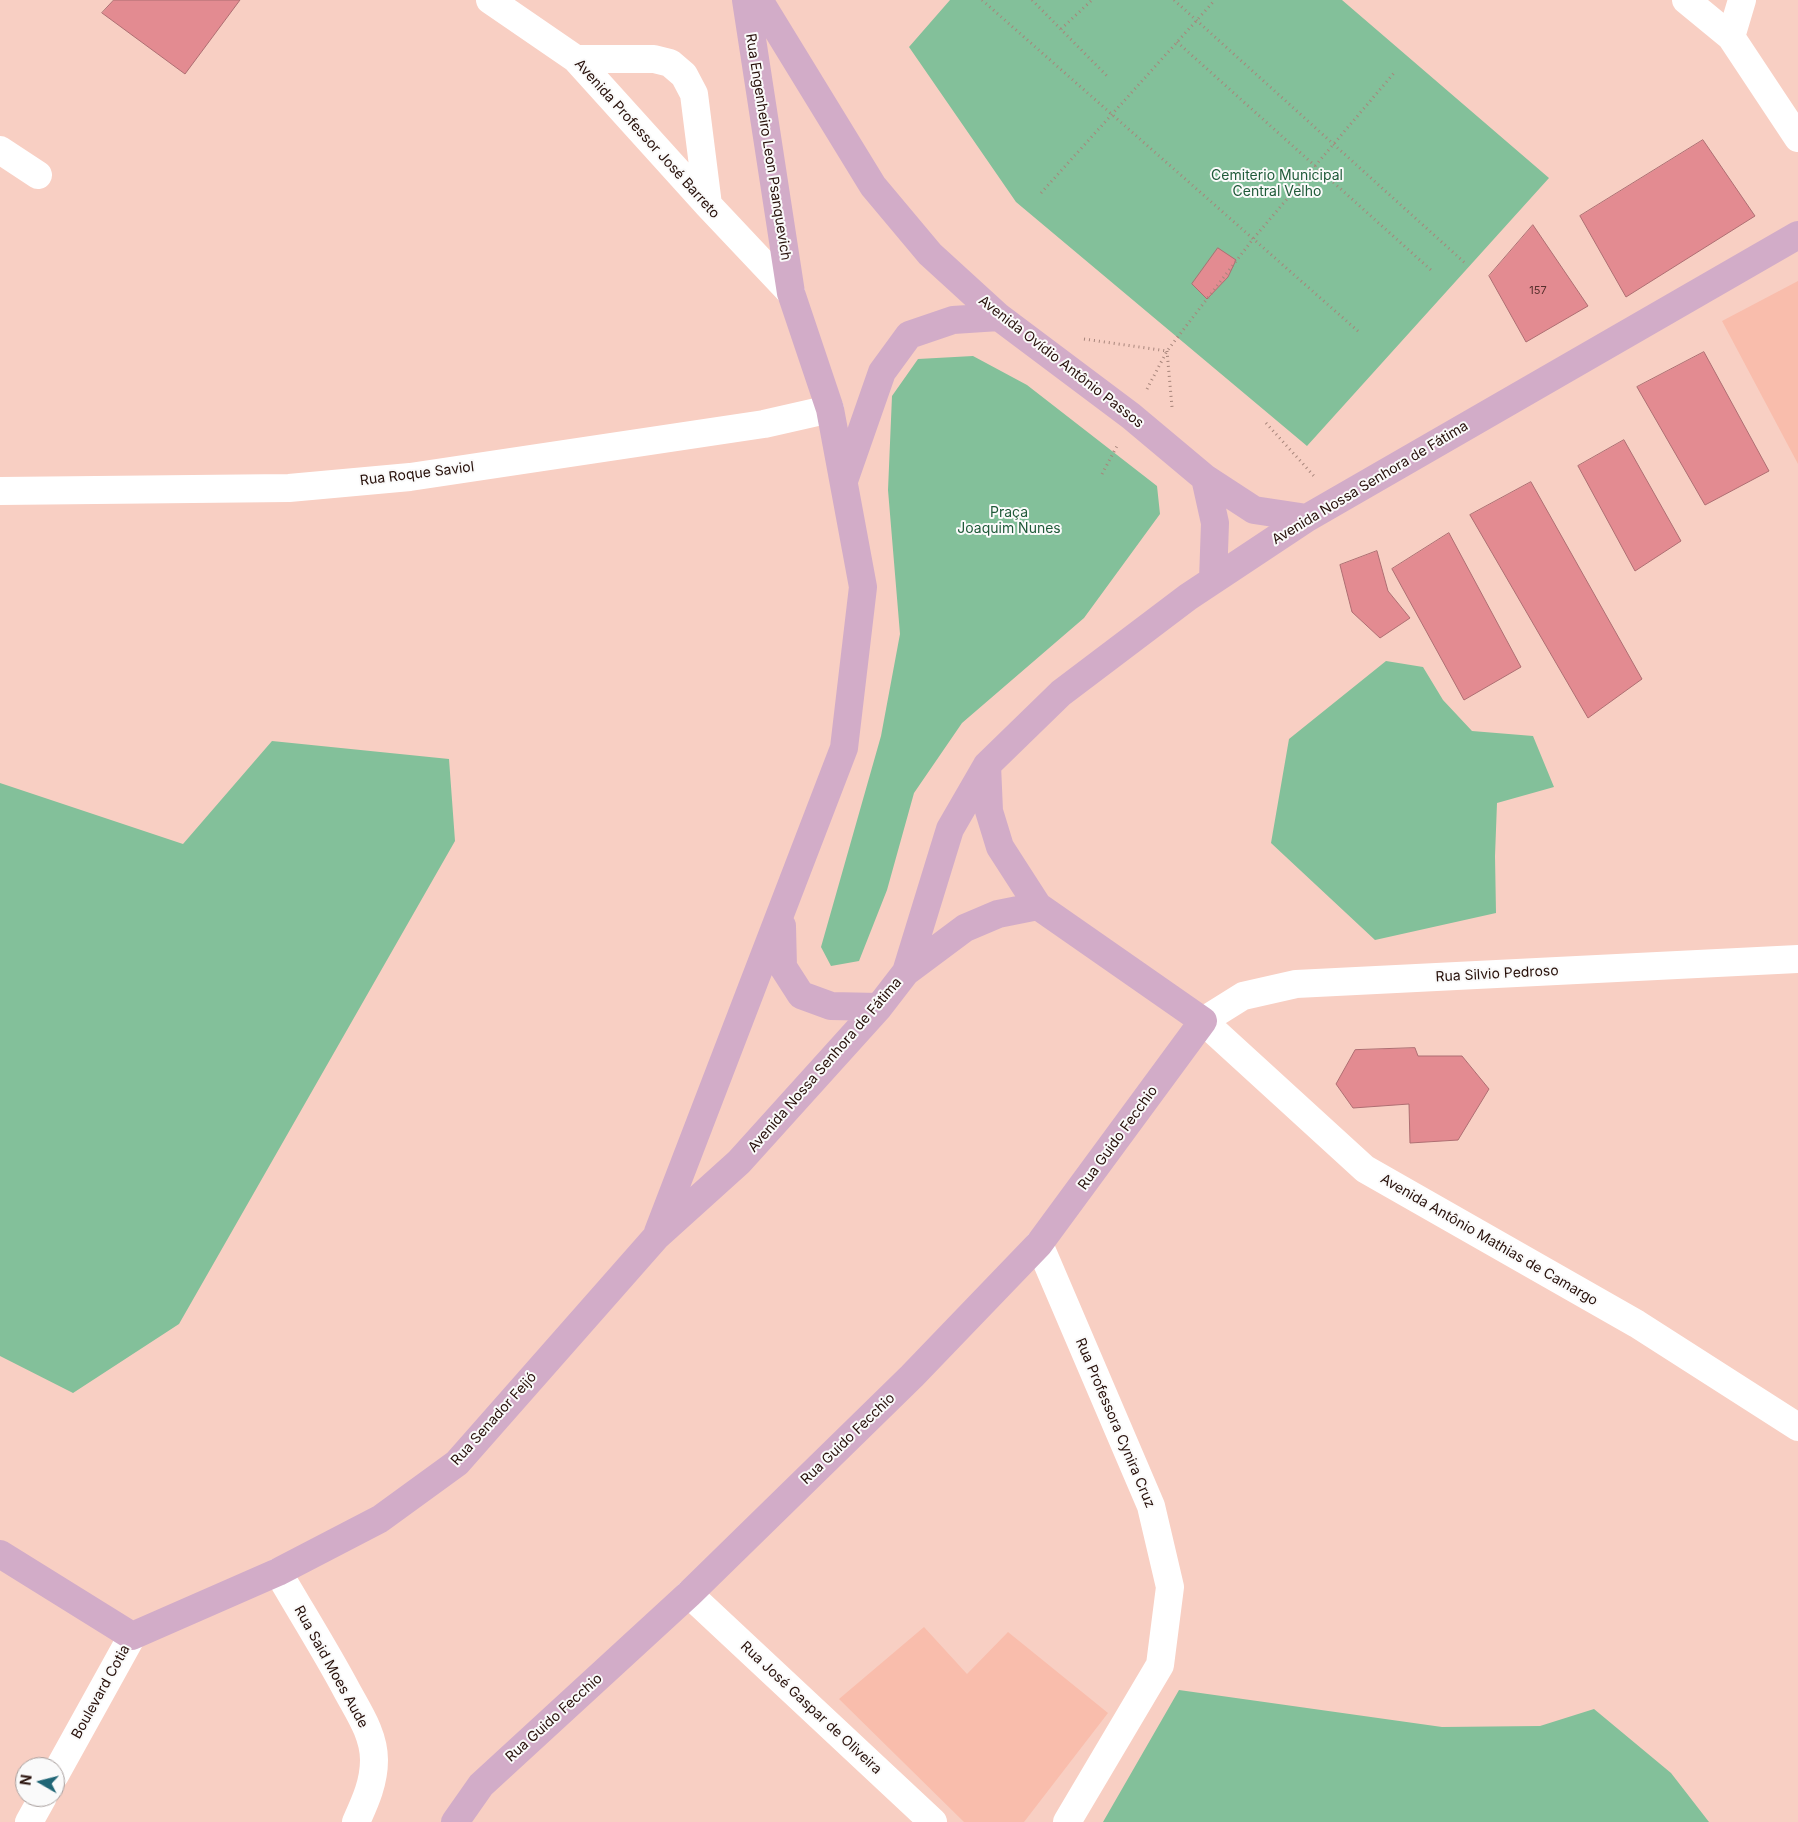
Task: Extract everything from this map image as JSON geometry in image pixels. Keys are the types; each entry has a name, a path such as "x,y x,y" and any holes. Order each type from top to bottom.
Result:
{"main road":[{"name":"Rua Engenheiro Leon Psanquevich","path":"657,1236 844,748 862,587 830,409 791,293 746,0"},
{"name":"Avenida Ovídio Antônio Passos","path":"759,0 873,186 930,254 999,317 1131,416 1205,478 1254,510 1307,518"},
{"name":"Avenida Nossa Senhora de Fátima","path":"657,1236 739,1162 879,1007 906,972 950,829 987,765 1061,693 1188,597 1307,518 1798,235"},
{"path":"844,480 882,372 909,335 953,320 999,317"},
{"path":"1205,478 1215,523 1213,580"},
{"path":"987,765 989,811 1000,847 1038,906 1203,1020"},
{"path":"906,972 965,928 998,914 1038,906"},
{"path":"782,912 783,967 801,995 830,1006 879,1007"},
{"name":"Rua Guido Fecchio","path":"455,1822 480,1785 689,1594 912,1376 1039,1244 1203,1020"},
{"name":"Rua Senador Feijó","path":"132,1636 278,1572 380,1519 456,1463 657,1236"},
{"path":"0,1554 132,1636"}],"street":[{"name":"Avenida Professor José Barreto","path":"490,0 576,59 708,205 791,293"},
{"path":"1686,0 1731,37 1798,138"},
{"path":"1731,37 1742,0"},
{"path":"576,59 654,59 670,63 684,75 694,94 708,205"},
{"path":"0,150 38,175"},
{"name":"Rua Roque Saviol","path":"0,490 289,488 410,477 764,424 830,409"},
{"name":"Rua Silvio Pedroso","path":"1203,1020 1243,996 1296,984 1798,959"},
{"name":"Avenida Antônio Mathias de Camargo","path":"1203,1020 1365,1169 1637,1324 1798,1427"},
{"name":"Rua Professora Cynira Cruz","path":"1039,1244 1151,1506 1170,1587 1160,1665 1067,1822"},
{"name":"Rua Said Moes Aude","path":"278,1572 332,1662 366,1726 373,1748 373,1771 370,1790 356,1822"},
{"name":"Rua José Gaspar de Oliveira","path":"689,1594 933,1822"},
{"name":"Boulevard Cotia","path":"65,1757 132,1636"},
{"path":"29,1822 37,1807"}],"path":[{"path":"982,0 1359,332"},
{"path":"1032,0 1109,78"},
{"path":"1060,29 1092,0"},
{"path":"1174,0 1465,263"},
{"path":"1041,193 1215,0"},
{"path":"1177,42 1431,270"},
{"path":"1176,454 1167,350 1253,239 1394,73"},
{"path":"1081,338 1167,350"},
{"path":"1266,423 1314,476"}],"shaded area":[{"path":"1798,281 1798,464 1722,321"},
{"path":"924,1627 967,1674 1008,1632 1108,1713 1024,1822 964,1822 839,1699"}],"green space":[{"name":"Cemiterio Municipal Central Velho","path":"950,0 1342,0 1549,178 1307,446 1016,202 909,47"},
{"name":"Praça Joaquim Nunes","path":"973,356 1027,385 1157,486 1160,514 1084,618 962,723 914,793 887,890 859,961 831,966 821,947 881,736 900,634 888,490 892,396 918,359"},
{"path":"1386,661 1423,667 1443,700 1472,731 1533,736 1554,787 1497,803 1495,856 1496,913 1375,940 1271,843 1289,739"},
{"path":"272,741 449,759 455,841 179,1324 73,1393 0,1356 0,783 183,844"},
{"path":"1179,1690 1442,1727 1540,1726 1594,1709 1671,1773 1709,1822 1103,1822"}],"building":[{"path":"114,0 240,0 185,74 102,13"},
{"path":"1703,140 1755,216 1626,297 1580,216"},
{"path":"1533,225 1588,306 1526,342 1489,276"},
{"path":"1218,248 1236,260 1228,277 1207,299 1192,284"},
{"path":"1704,352 1769,471 1705,505 1637,387"},
{"path":"1624,440 1681,541 1635,571 1578,466"},
{"path":"1531,482 1642,679 1588,718 1470,515"},
{"path":"1449,533 1521,667 1464,700 1392,569"},
{"path":"1377,551 1388,591 1410,618 1380,638 1352,612 1340,565"},
{"path":"1415,1048 1418,1056 1462,1056 1489,1089 1458,1140 1410,1143 1409,1104 1353,1108 1336,1084 1355,1050"}]}
